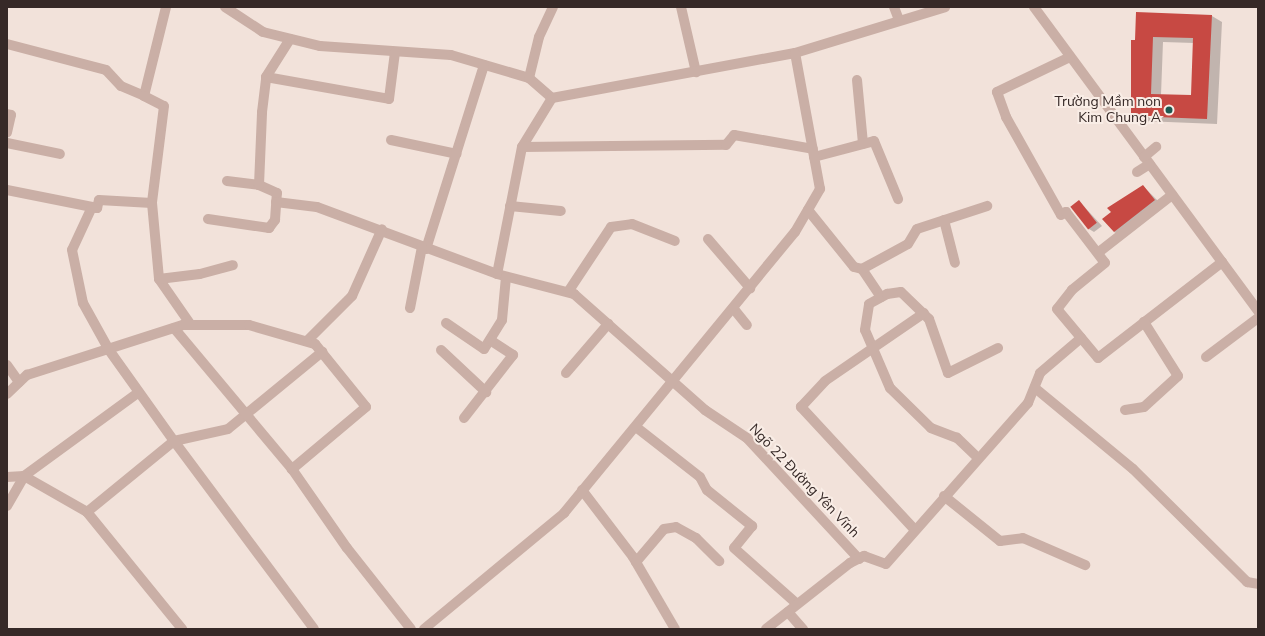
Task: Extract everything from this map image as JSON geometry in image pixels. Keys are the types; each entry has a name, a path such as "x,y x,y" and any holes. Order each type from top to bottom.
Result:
{"street":[{"path":"144,96 166,7"},
{"path":"225,7 241,12 263,32 320,46 450,55 529,78 552,98"},
{"path":"529,78 539,37 553,7"},
{"path":"681,7 696,72"},
{"path":"894,7 899,20"},
{"path":"1034,7 1258,311"},
{"path":"446,323 484,349 502,320 502,275 510,206 522,147 552,98 795,53 938,8"},
{"path":"259,185 266,77 290,39"},
{"path":"7,44 106,70 121,86 164,106 152,203 160,279 191,325"},
{"path":"266,77 389,99 395,52"},
{"path":"424,629 564,513 636,427 672,379 750,288 795,232 820,189 795,53"},
{"path":"1070,57 1000,87 996,98 1061,215 1066,212 1099,252 1105,263 1072,290 1057,309 1098,358 1222,262"},
{"path":"410,308 424,248 457,154 484,65"},
{"path":"857,80 863,144"},
{"path":"7,114 11,115 7,133"},
{"path":"522,147 726,145 734,135 814,153 874,141 898,199"},
{"path":"391,140 457,154"},
{"path":"7,143 60,154"},
{"path":"1137,172 1156,147"},
{"path":"208,219 269,228 275,220 277,194 259,185 227,181"},
{"path":"7,192 97,208 99,200 152,203"},
{"path":"1099,252 1172,195"},
{"path":"276,202 317,207 382,229 424,248 502,275 568,292 611,227 632,224 675,241"},
{"path":"510,206 561,211"},
{"path":"862,269 908,244 917,230 987,206"},
{"path":"92,207 72,250 83,303 109,350 174,441 314,629"},
{"path":"808,210 854,267 862,269 881,297"},
{"path":"944,220 955,263"},
{"path":"307,341 352,296 382,229"},
{"path":"708,239 750,288"},
{"path":"160,279 200,274 233,265"},
{"name":"Ngõ 22 Đường Yên Vĩnh","path":"568,292 608,324 706,410 747,438 859,559"},
{"path":"977,457 957,438 931,428 890,388 865,330 869,304 881,297 901,292 929,318 948,374 998,348"},
{"path":"733,308 747,325"},
{"path":"915,530 801,407 825,381 924,314"},
{"path":"1206,357 1258,318"},
{"path":"1125,410 1144,407 1178,376 1144,322"},
{"path":"566,373 608,324"},
{"path":"7,394 27,375 174,328 191,325 249,325 315,344 366,407 292,470"},
{"path":"174,328 292,470 348,548 411,629"},
{"path":"766,629 797,604 864,556 886,564 977,457 1028,403 1040,373 1081,338"},
{"path":"464,418 514,355 490,340"},
{"path":"441,350 486,392"},
{"path":"87,512 174,441 228,429 322,352"},
{"path":"7,365 19,382"},
{"path":"1034,388 1134,469 1247,582 1258,584"},
{"path":"7,506 24,476 139,392"},
{"path":"636,427 700,477 707,490 752,526 734,548 797,604"},
{"path":"7,477 24,476 87,512 182,629"},
{"path":"582,490 636,562 675,629"},
{"path":"944,496 1000,541 1023,538 1085,565"},
{"path":"636,562 664,530 676,528 696,538 719,561"},
{"path":"788,612 803,629"}],"building":[{"path":"1136,12 1212,15 1207,119 1131,116 1131,40 1135,40","holes":["1153,37 1193,38 1191,95 1151,94"]},
{"path":"1143,185 1155,200 1114,232 1102,219 1111,212 1107,208"},
{"path":"1079,200 1097,223 1088,230 1070,207"}],"place":[{"name":"Trường Mầm non Kim Chung A","path":"1169,110"}]}
